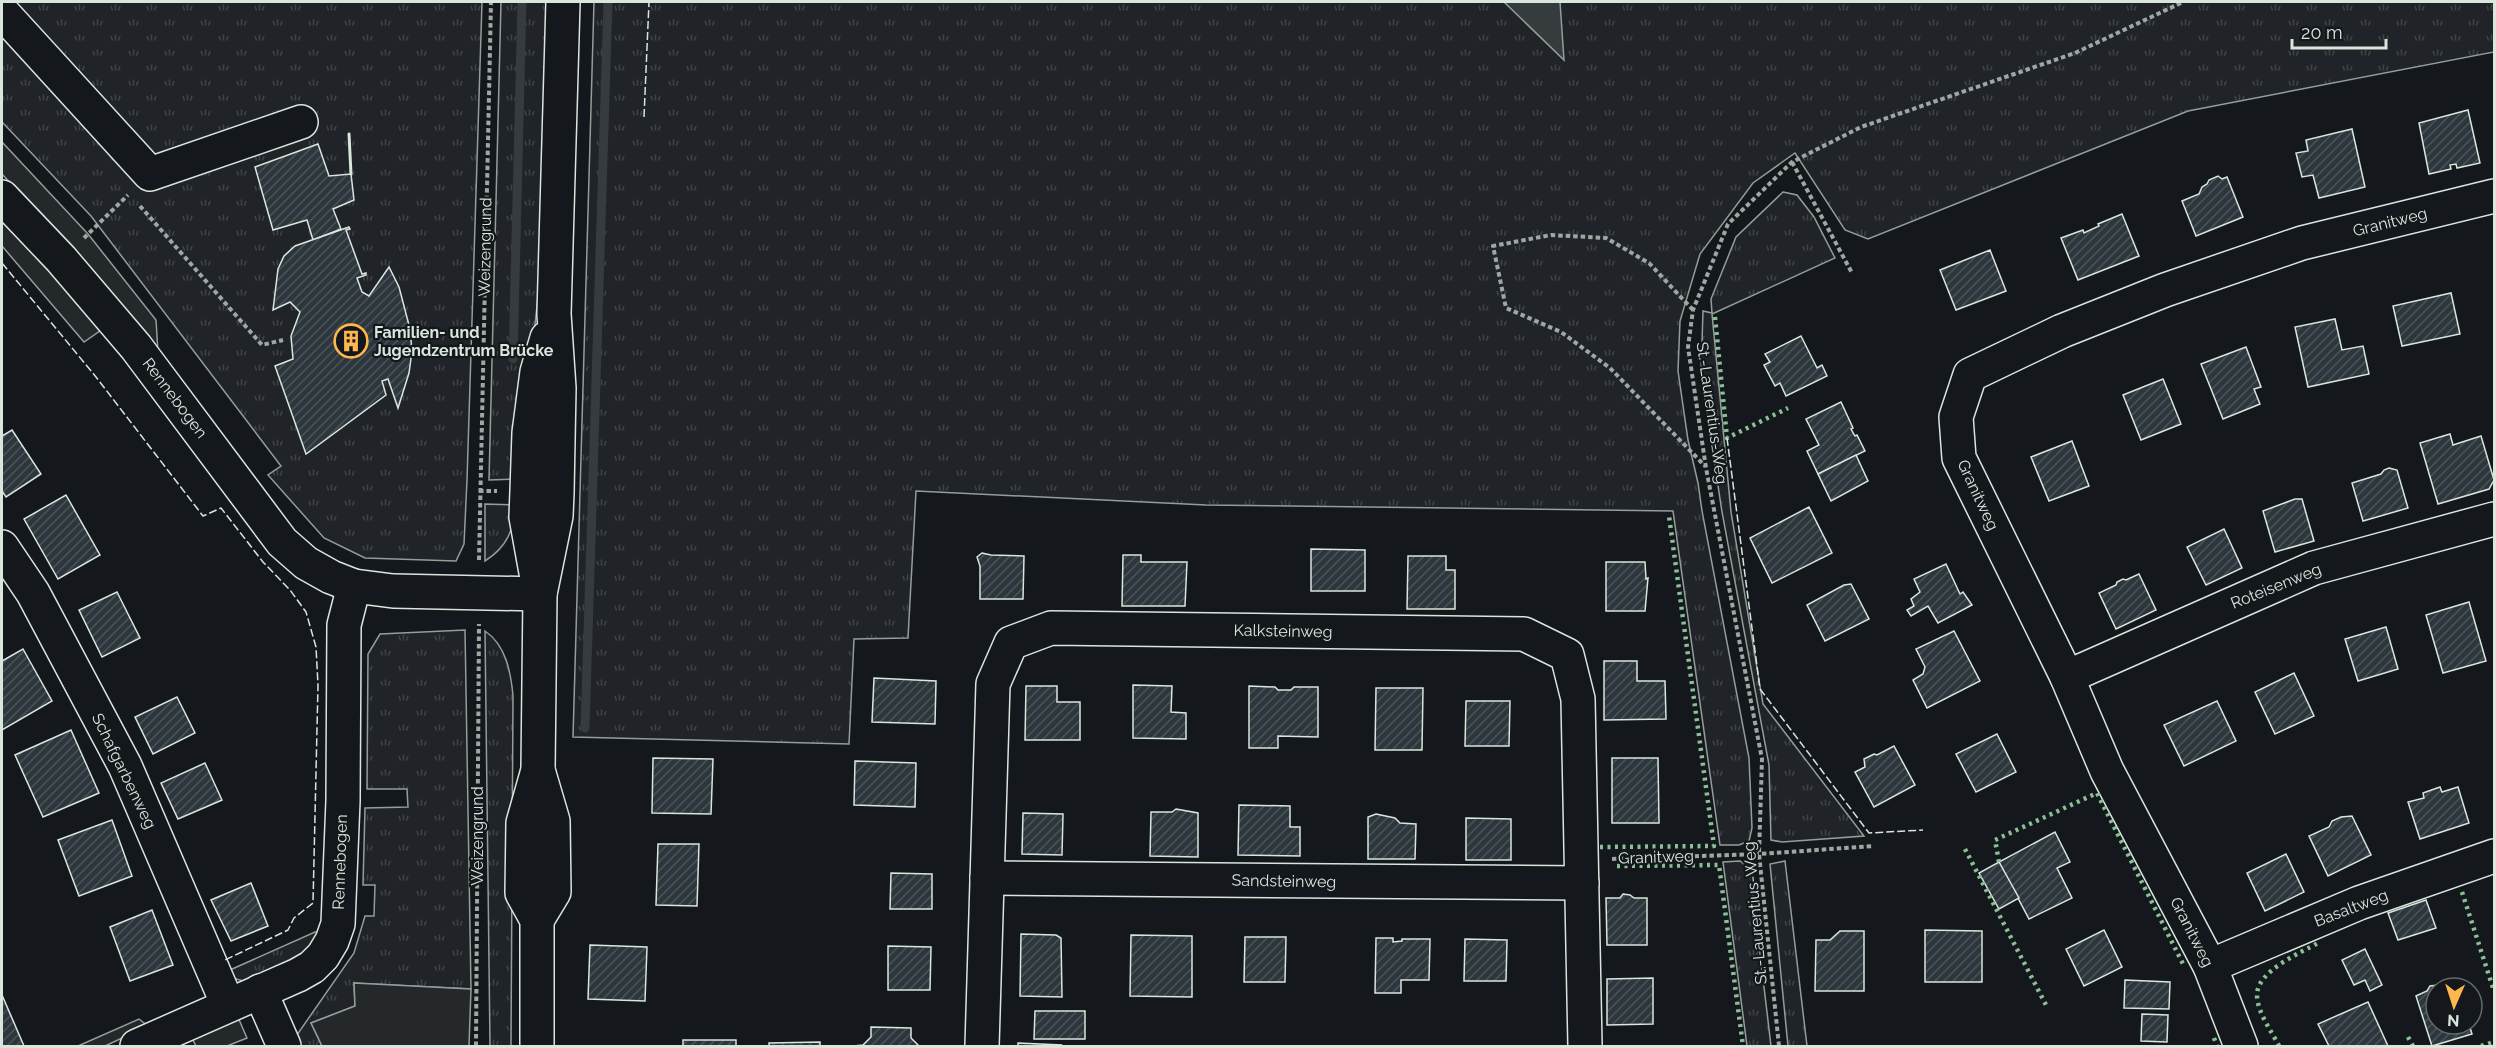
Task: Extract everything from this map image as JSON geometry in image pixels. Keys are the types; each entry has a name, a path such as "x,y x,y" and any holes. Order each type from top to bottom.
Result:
{"street":[{"path":"537,1047 537,920 554,892 553,821 538,770 540,594 525,517 529,433 537,372 554,314 564,2"},
{"path":"2,12 150,174 301,122"},
{"name":"Granitweg","path":"2241,1047 2210,966 2107,771 2067,677 1959,458 1956,417 1970,375 2061,331 2197,279 2302,243 2494,196"},
{"name":"Rennebogen","path":"2,197 61,259 136,347 282,542 306,563 331,577 354,586 403,591 540,594"},
{"name":"Roteisenweg","path":"2067,677 2314,568 2494,519"},
{"name":"Schafgarbenweg","path":"2,547 33,593 125,766 228,1005"},
{"name":"Rennebogen","path":"137,1047 312,967 323,956 332,941 338,924 343,801 345,625 354,586"},
{"name":"Kalksteinweg","path":"982,1047 993,684 1011,643 1051,628 1524,634 1568,656 1578,699 1585,1047"},
{"name":"Basaltweg","path":"2210,966 2359,903 2494,856"},
{"name":"Sandsteinweg","path":"987,878 1581,872"},
{"path":"260,991 284,1047"}],"path":[{"name":"Weizengrund","path":"479,564 491,2"},
{"name":"St.-Laurentius-Weg","path":"1779,1047 1759,854 1762,759 1706,468 1688,346 1693,310 1728,224 1792,162 1861,127 2075,53 2182,2"},
{"path":"1792,162 1852,273"},
{"path":"61,259 129,194 262,345 283,340"},
{"path":"1693,310 1649,263 1606,238 1551,235 1493,246 1506,308 1561,332 1611,368 1706,468"},
{"name":"Weizengrund","path":"476,1047 479,625"},
{"name":"Granitweg","path":"1581,872 1759,854 1874,846"}],"green space":[{"path":"2,2 482,2 467,480 464,544 456,561 365,558 324,538 268,475 281,466 91,216 2,122"},
{"path":"501,2 547,2 539,288 518,479 489,480"},
{"path":"594,2 2494,2 2494,52 2188,111 1868,239 1845,230 1795,153 1753,183 1700,254 1680,321 1678,371 1688,440 1749,758 1752,828 1749,841 1739,845 1720,845 1673,511 1206,505 916,491 908,638 854,639 849,744 573,737"},
{"path":"1783,192 1797,195 1814,217 1835,258 1712,314 1731,512 1763,704 1864,836 1782,842 1771,840 1769,765 1722,512 1701,373 1703,311 1712,313 1711,299 1736,237"},
{"path":"485,504 515,505 508,537 499,550 485,561"},
{"path":"465,630 471,989 354,983 355,1006 311,1023 322,1046 294,1046 292,1042 354,953 365,916 374,916 375,885 363,885 365,808 408,807 407,789 367,789 368,654 380,634"},
{"path":"485,631 503,652 509,669 513,696 511,1046 490,1046"},
{"path":"1740,861 1750,869 1771,1046 1747,1046 1723,862"},
{"path":"1785,861 1807,1046 1788,1046 1770,864"},
{"path":"315,932 320,932 314,942 288,963 246,982 233,978 230,970"}],"shaded area":[{"path":"1504,2 1560,2 1564,60"},
{"path":"2,142 88,234 156,320 158,352 71,249 2,174"},
{"path":"2,213 104,328 84,342 2,246"},
{"path":"354,983 471,989 469,1046 322,1046 311,1023 355,1006"},
{"path":"237,1015 247,1038 227,1046 196,1046 191,1036"},
{"path":"139,1019 148,1026 105,1046 78,1046"}],"building":[{"path":"2468,110 2480,163 2457,168 2456,164 2450,165 2451,169 2429,174 2419,123"},
{"path":"2352,129 2365,187 2319,198 2313,175 2302,177 2296,153 2308,151 2306,140"},
{"path":"318,144 329,176 351,174 354,200 333,209 341,229 313,240 307,220 273,230 255,167"},
{"path":"2218,176 2222,179 2227,177 2243,217 2196,236 2182,201 2199,194 2209,180"},
{"path":"2122,214 2139,256 2078,280 2061,238 2083,230 2084,233"},
{"name":"Familien- und Jugendzentrum Brücke","path":"349,227 350,229 346,230 362,274 366,273 357,278 362,292 369,296 389,267 399,287 410,329 412,351 409,373 398,408 388,379 382,381 386,395 306,454 275,366 293,359 291,336 300,312 290,302 273,310 278,269 284,256 295,246"},
{"path":"1990,250 2006,291 1956,310 1940,270"},
{"path":"2451,293 2460,334 2402,346 2393,306"},
{"path":"2335,319 2342,350 2363,346 2369,374 2308,387 2295,327"},
{"path":"1801,336 1817,368 1822,365 1827,376 1786,396 1780,383 1775,386 1764,365 1770,362 1765,354"},
{"path":"2246,347 2261,387 2254,389 2260,404 2223,419 2201,364"},
{"path":"2163,379 2181,424 2141,440 2123,395"},
{"path":"1841,402 1853,428 1851,429 1855,436 1857,435 1865,451 1818,474 1807,451 1819,445 1806,419"},
{"path":"12,430 41,474 6,497 2,491 2,436"},
{"path":"2450,434 2453,445 2481,436 2494,480 2489,489 2438,504 2420,443"},
{"path":"2072,441 2089,486 2049,501 2031,457"},
{"path":"1856,455 1868,481 1831,501 1818,474"},
{"path":"2389,468 2397,470 2408,508 2363,521 2352,483 2381,474"},
{"path":"66,495 100,555 58,579 24,519"},
{"path":"2295,499 2302,499 2314,541 2275,552 2263,511"},
{"path":"1809,507 1832,553 1772,583 1750,538"},
{"path":"2224,529 2242,568 2206,585 2187,547"},
{"path":"1311,549 1365,550 1365,591 1311,591"},
{"path":"982,553 1024,556 1023,599 980,599 980,566 977,557"},
{"path":"1123,555 1141,555 1141,562 1187,562 1185,606 1122,606"},
{"path":"1408,556 1446,556 1446,570 1455,570 1455,609 1407,609"},
{"path":"1606,562 1645,562 1646,579 1648,578 1645,611 1606,611"},
{"path":"1946,564 1960,594 1963,592 1972,605 1938,623 1928,606 1911,616 1907,610 1914,606 1911,599 1920,592 1914,579"},
{"path":"2139,574 2156,610 2116,629 2099,593 2123,579 2126,580"},
{"path":"1851,584 1869,619 1825,641 1807,605 1844,585"},
{"path":"117,592 140,638 102,657 79,610"},
{"path":"2469,602 2486,661 2443,673 2426,615"},
{"path":"2386,627 2398,669 2358,681 2345,639"},
{"path":"1954,631 1980,681 1927,708 1913,680 1923,674 1925,667 1916,649"},
{"path":"23,649 52,701 2,730 2,661"},
{"path":"1604,661 1637,661 1637,681 1665,681 1666,719 1604,720"},
{"path":"2294,673 2314,716 2275,734 2255,692"},
{"path":"874,678 936,681 935,724 872,722"},
{"path":"1133,685 1172,686 1171,712 1186,713 1186,739 1133,738"},
{"path":"1026,686 1057,686 1057,702 1080,702 1080,740 1025,740"},
{"path":"1249,686 1275,687 1278,690 1318,687 1318,737 1278,736 1278,748 1249,748"},
{"path":"1376,688 1423,688 1422,750 1375,750"},
{"path":"177,697 195,733 153,754 135,717"},
{"path":"1466,701 1510,701 1509,746 1465,746"},
{"path":"2217,701 2236,741 2184,766 2164,725"},
{"path":"71,730 99,793 43,817 15,755"},
{"path":"1997,734 2016,772 1976,792 1956,754"},
{"path":"1894,746 1915,785 1874,807 1855,772 1865,767 1864,759"},
{"path":"653,758 713,759 711,814 652,813"},
{"path":"1612,758 1658,758 1659,823 1612,823"},
{"path":"855,761 916,763 915,807 854,805"},
{"path":"205,763 222,800 178,819 161,783"},
{"path":"2440,787 2442,792 2458,787 2469,823 2420,839 2408,802 2424,798 2423,793"},
{"path":"1239,805 1290,806 1290,827 1300,827 1300,856 1238,855"},
{"path":"1176,809 1198,813 1198,857 1150,856 1151,812 1172,812"},
{"path":"1023,813 1063,814 1062,855 1022,854"},
{"path":"1376,814 1395,818 1400,823 1416,824 1415,859 1368,859 1368,817"},
{"path":"2352,816 2371,855 2328,876 2309,836 2329,827 2332,821"},
{"path":"1466,818 1511,819 1511,860 1466,860"},
{"path":"112,820 132,876 79,896 58,840"},
{"path":"2055,832 2070,862 2057,868 2072,898 2029,919 1999,862"},
{"path":"658,844 699,844 697,906 656,905"},
{"path":"2286,854 2304,892 2265,911 2247,873"},
{"path":"1999,862 2019,898 1999,909 1979,873"},
{"path":"891,873 932,874 932,909 890,909"},
{"path":"251,883 268,926 231,941 211,900"},
{"path":"1623,894 1634,898 1647,898 1647,945 1607,945 1606,898 1620,898"},
{"path":"2426,900 2436,928 2398,940 2388,913"},
{"path":"152,910 173,965 130,981 110,927"},
{"path":"1925,930 1982,931 1982,982 1925,982"},
{"path":"2104,930 2122,967 2084,986 2066,949"},
{"path":"1840,931 1864,931 1864,991 1815,991 1816,940 1830,940"},
{"path":"1021,934 1056,935 1061,938 1062,997 1020,996"},
{"path":"1131,935 1192,936 1192,997 1130,996"},
{"path":"1245,937 1286,937 1285,982 1244,982"},
{"path":"1376,938 1393,938 1393,942 1402,941 1402,939 1430,939 1429,980 1401,980 1401,993 1375,993"},
{"path":"1465,939 1507,940 1506,981 1464,981"},
{"path":"590,945 647,947 645,1001 588,999"},
{"path":"888,946 931,947 930,990 888,990"},
{"path":"2365,949 2382,985 2370,991 2365,980 2354,985 2342,960"},
{"path":"1653,978 1653,1024 1607,1025 1607,979"},
{"path":"2125,980 2170,982 2169,1009 2124,1008"},
{"path":"2424,992 2424,1021 2416,996"},
{"path":"2,995 24,1046 2,1046"},
{"path":"2368,1002 2388,1046 2329,1046 2318,1024"},
{"path":"1035,1011 1085,1011 1085,1039 1034,1039"},
{"path":"2142,1014 2168,1015 2167,1042 2141,1041"},
{"path":"871,1027 911,1028 911,1038 919,1046 853,1046 863,1045 871,1037"},
{"path":"2429,1036 2465,1036 2432,1046"},
{"path":"683,1040 736,1040 736,1046 683,1046"},
{"path":"820,1042 820,1046 769,1046 769,1043"},
{"path":"1018,1043 1061,1045 1018,1046"}],"waterway":[{"path":"513,359 522,2"},
{"path":"585,728 608,2"}],"hedge":[{"path":"1715,317 1727,438 1788,408"},
{"path":"1600,847 1714,846 1669,516"},
{"path":"1999,862 1995,840 2097,793 2183,964"},
{"path":"1965,849 2046,1005"},
{"path":"1617,866 1719,865 1743,1046"},
{"path":"2462,892 2494,991"},
{"path":"2279,1046 2259,1008 2257,995 2259,986 2264,978 2281,964 2318,943"},
{"path":"2408,1037 2413,1046"},
{"path":"2214,1038 2217,1046"},
{"path":"2481,1046 2494,1042"}],"fence":[{"path":"644,117 649,2"},
{"path":"2,263 96,377 203,516 221,508 306,612 316,647 318,685 313,903 294,918 288,930 225,960"},
{"path":"1727,438 1760,689 1869,833 1923,830"}],"wall":[{"path":"349,134 351,174"}],"place":[{"name":"Familien- und Jugendzentrum Brücke","path":"351,341"}]}
